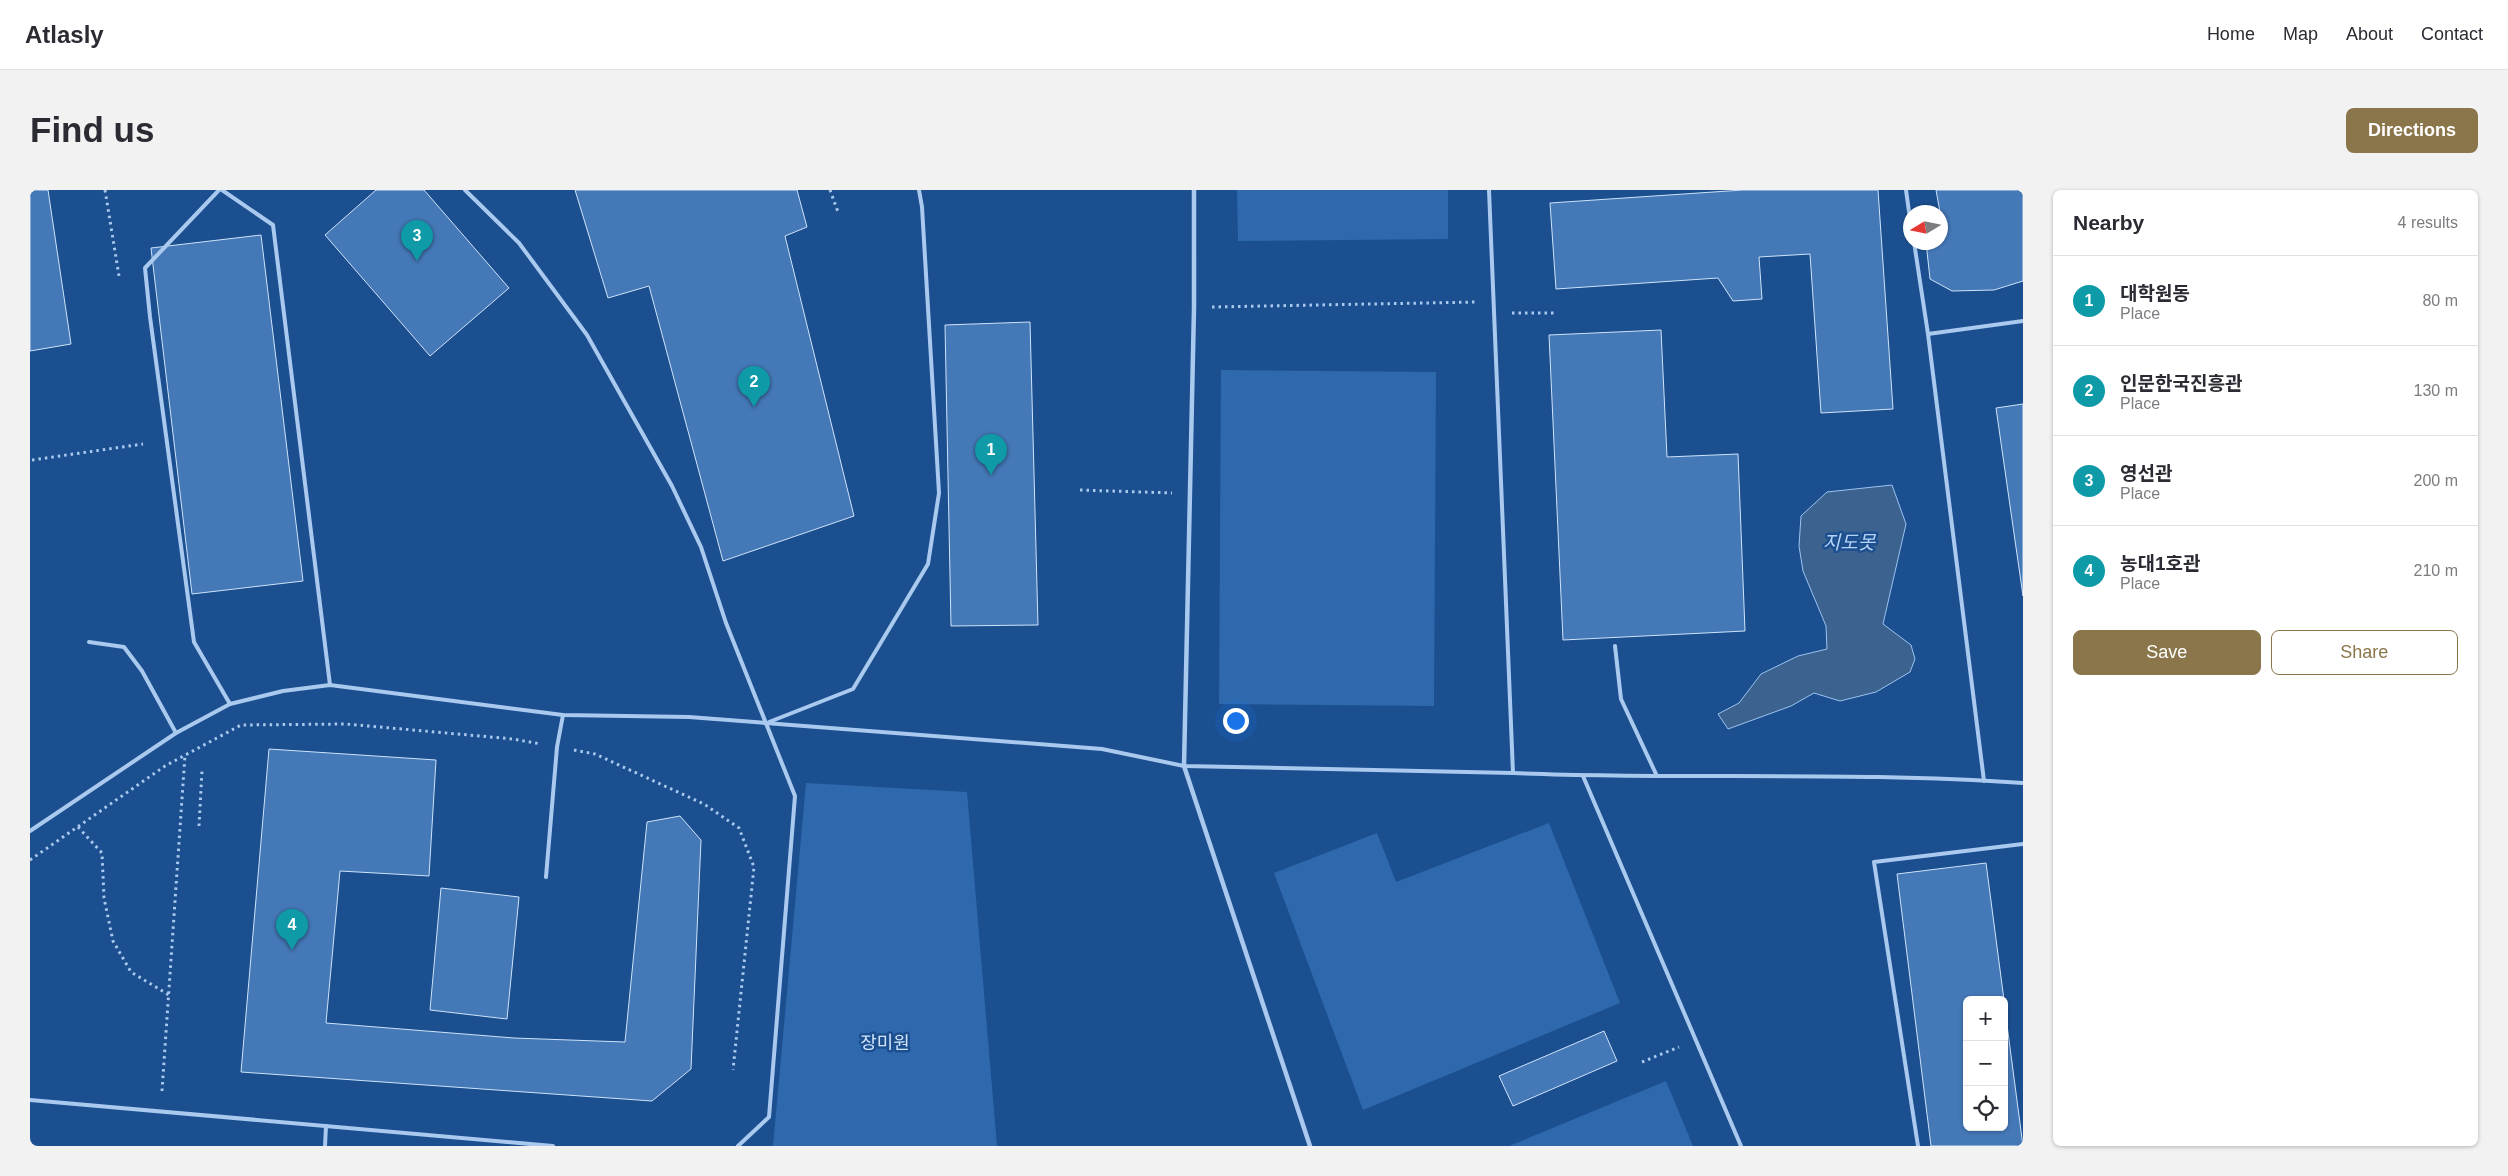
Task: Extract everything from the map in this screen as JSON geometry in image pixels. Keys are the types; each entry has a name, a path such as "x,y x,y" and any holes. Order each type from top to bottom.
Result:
{"street":[{"path":"1194,190 1194,308 1184,766 1310,1146"}],"lane":[{"path":"230,704 194,642 150,317 146,268 221,190 272,225 330,685"},
{"path":"465,190 519,243 588,335 672,486 701,547 726,624 795,796 769,1117 738,1146"},
{"path":"767,723 853,689 928,564 939,493 923,217 919,190"},
{"path":"1490,190 1493,314 1513,773"},
{"path":"1906,190 1908,205"},
{"path":"1915,250 1928,334 1984,781"},
{"path":"1928,334 2023,321"},
{"path":"89,642 124,647 142,671 176,733"},
{"path":"1615,646 1621,699 1656,774"},
{"path":"30,831 176,733 230,704 283,691 330,685 563,715 689,717 1102,749 1184,766 1583,776 1656,774 1901,777 2023,784"},
{"path":"546,877 558,747 563,715"},
{"path":"1583,776 1741,1146"},
{"path":"1918,1146 1874,862 2023,844"},
{"path":"30,1100 553,1146"},
{"path":"325,1146 326,1126"}],"path":[{"path":"105,190 119,276"},
{"path":"830,190 838,212"},
{"path":"1194,308 1493,302"},
{"path":"1493,314 1557,312"},
{"path":"32,460 142,444"},
{"path":"1080,490 1190,494"},
{"path":"30,860 165,766 241,725 346,724 513,739 595,754 704,804 740,828 754,867 734,1070"},
{"path":"162,1091 185,755"},
{"path":"199,826 202,771"},
{"path":"78,827 102,853 104,898 112,941 131,972 168,995"},
{"path":"1642,1062 1695,1040"}],"green space":[{"path":"1237,190 1448,190 1448,239 1238,241"},
{"path":"1221,370 1436,372 1434,706 1219,704"},
{"name":"장미원","path":"806,783 967,792 997,1146 773,1146"},
{"path":"1549,823 1620,1003 1363,1110 1274,873 1377,833 1396,882"},
{"path":"1666,1081 1693,1146 1509,1146"}],"water":[{"name":"지도못","path":"1892,485 1906,524 1883,624 1911,645 1915,659 1910,672 1876,692 1840,701 1814,693 1791,706 1728,729 1718,714 1739,703 1761,674 1798,656 1827,649 1826,626 1803,571 1799,546 1801,516 1827,492"}],"building":[{"path":"30,190 48,190 71,344 30,351"},
{"path":"376,190 424,190 509,288 430,356 325,235"},
{"path":"575,190 797,190 807,227 785,236 854,516 723,561 649,286 608,298"},
{"path":"1743,190 1878,190 1893,409 1821,413 1810,254 1759,257 1762,299 1733,301 1718,278 1556,289 1550,203"},
{"path":"1936,190 2023,190 2023,281 1994,290 1952,291 1930,279 1927,250 1948,250 1948,205 1939,205"},
{"path":"261,235 303,581 192,594 151,248"},
{"path":"1030,322 1038,625 951,626 945,325"},
{"path":"1661,330 1667,457 1738,454 1745,631 1563,640 1549,335"},
{"path":"2023,404 2023,596 1996,408"},
{"path":"269,749 436,760 429,876 340,871 326,1023 514,1038 625,1042 647,822 680,816 701,840 691,1069 652,1101 241,1072"},
{"path":"1986,863 2003,996 1963,996 1963,1131 2008,1131 2008,1032 2023,1146 1931,1146 1897,874"},
{"path":"441,888 519,897 507,1019 430,1010"},
{"path":"1604,1031 1617,1061 1513,1106 1499,1076"}],"place":[{"name":"영선관","path":"417,261"},
{"name":"인문한국진흥관","path":"754,407"},
{"name":"대학원동","path":"991,475"},
{"name":"농대1호관","path":"292,950"}]}
